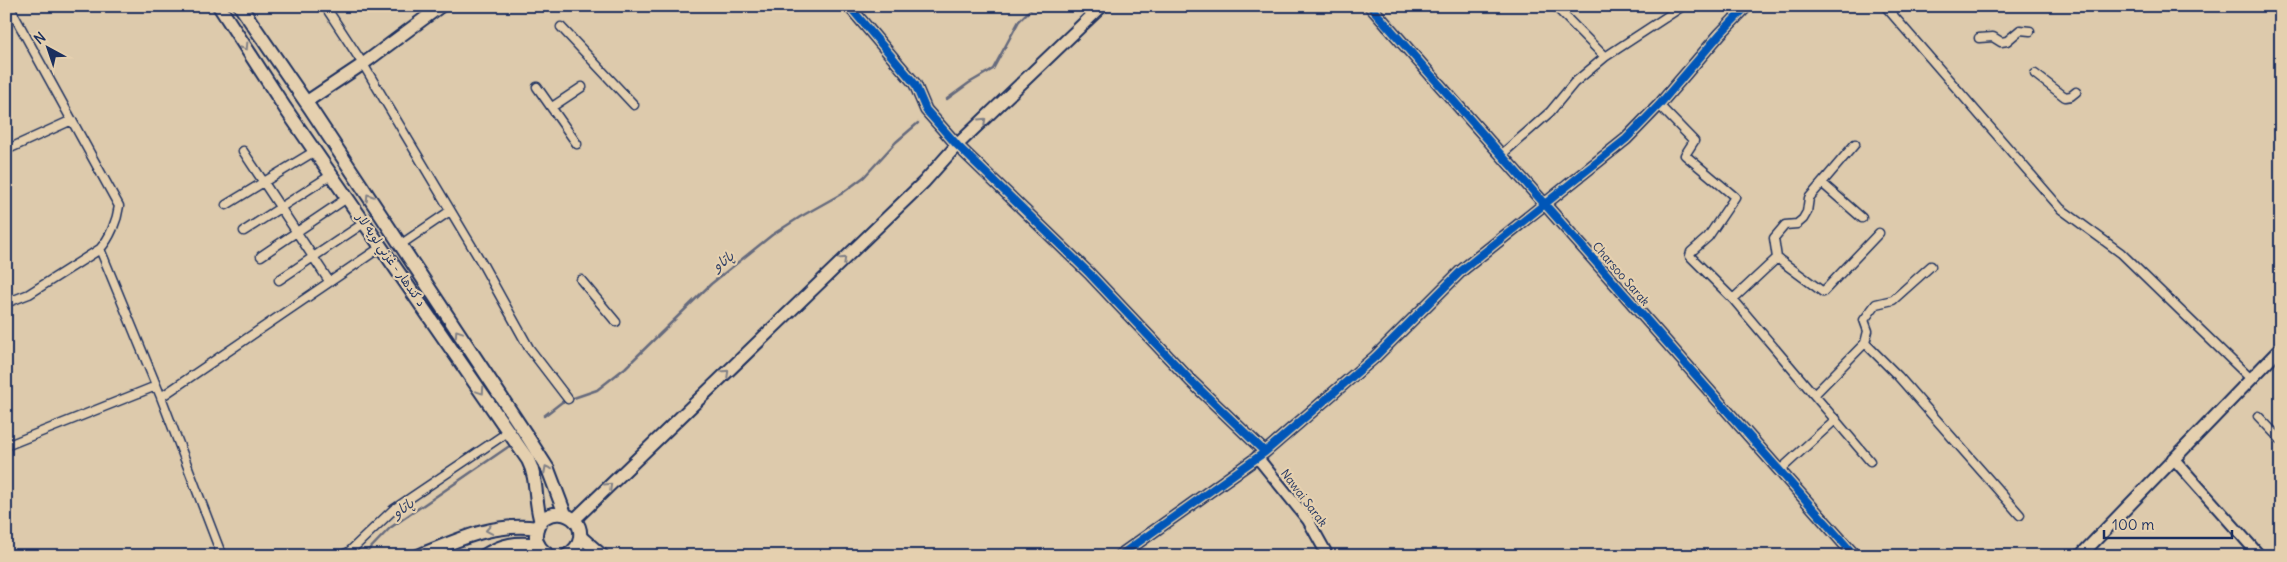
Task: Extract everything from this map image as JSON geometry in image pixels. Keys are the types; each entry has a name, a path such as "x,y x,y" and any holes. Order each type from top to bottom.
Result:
{"main road":[{"name":"د کندهار - غزني لويه لار","path":"218,6 380,247 432,318 534,471 539,525 538,545"},
{"name":"د کندهار - غزني لويه لار","path":"240,6 306,102 548,469 570,517 578,524 580,536"},
{"path":"306,102 363,64 441,6"},
{"path":"418,556 479,532 516,525 539,525 552,514 570,517 924,182 957,145 1102,6"},
{"path":"2080,556 2281,348"},
{"path":"567,556 579,544 580,536"},
{"path":"580,536 603,556"},
{"path":"484,556 506,544 521,542 538,545 543,552 550,556"}],"street":[{"path":"6,303 29,294 100,249 117,216 118,206 9,6"},
{"path":"325,6 363,64 529,348 568,398"},
{"name":"Nawai Sarak","path":"849,6 915,84 926,110 957,145 1090,273 1261,455 1308,520 1328,556"},
{"name":"Charsoo Sarak","path":"1370,6 1855,556"},
{"path":"1555,6 1605,57"},
{"path":"1501,155 1550,112 1574,83 1605,57 1683,6"},
{"path":"1119,556 1261,455 1375,357 1461,271 1626,139 1659,105 1720,34 1747,6"},
{"path":"1885,6 2061,209 2121,253 2251,379"},
{"path":"562,27 634,105"},
{"path":"1979,38 1993,37 2001,42 2007,41 2020,30 2030,31"},
{"path":"2035,74 2065,97 2072,96 2076,92"},
{"path":"536,87 577,144"},
{"path":"552,107 582,87"},
{"path":"1659,105 1694,141 1685,155 1735,197 1708,237 1689,254 1733,299 1870,461"},
{"path":"6,150 72,120"},
{"path":"1855,144 1809,198 1807,212 1803,219 1797,224 1785,225 1774,238 1777,258 1824,292 1879,234"},
{"path":"243,151 329,281"},
{"path":"226,205 315,151"},
{"path":"244,230 331,175"},
{"path":"1822,183 1862,218"},
{"path":"261,256 347,198"},
{"path":"400,246 450,211"},
{"path":"279,280 364,222"},
{"path":"161,397 380,247"},
{"path":"100,249 161,397 222,556"},
{"path":"1733,299 1777,258"},
{"path":"1815,394 1865,343 1868,331 1864,320 1876,304 1893,300 1931,266"},
{"path":"581,280 616,322"},
{"path":"1865,343 1898,376 2020,515"},
{"path":"6,446 156,386"},
{"path":"2258,416 2281,440"},
{"path":"1779,472 1836,419"},
{"path":"339,556 349,552 394,508 508,432"},
{"path":"2173,458 2260,556"}],"waterway":[{"path":"947,99 993,69 1019,21 1034,6"},
{"name":"پاتاو","path":"544,416 562,402 597,390 625,368 711,284 772,235 841,194 864,177 896,142 918,123"},
{"name":"پاتاو","path":"363,556 390,528 508,447"}],"cycle path":[{"path":"849,6 915,84 926,110 957,145 1089,273 1191,381 1265,452"},
{"path":"1370,6 1855,556"},
{"path":"1119,556 1265,452 1375,357 1461,271 1626,139 1659,105 1720,34 1747,6"}]}
